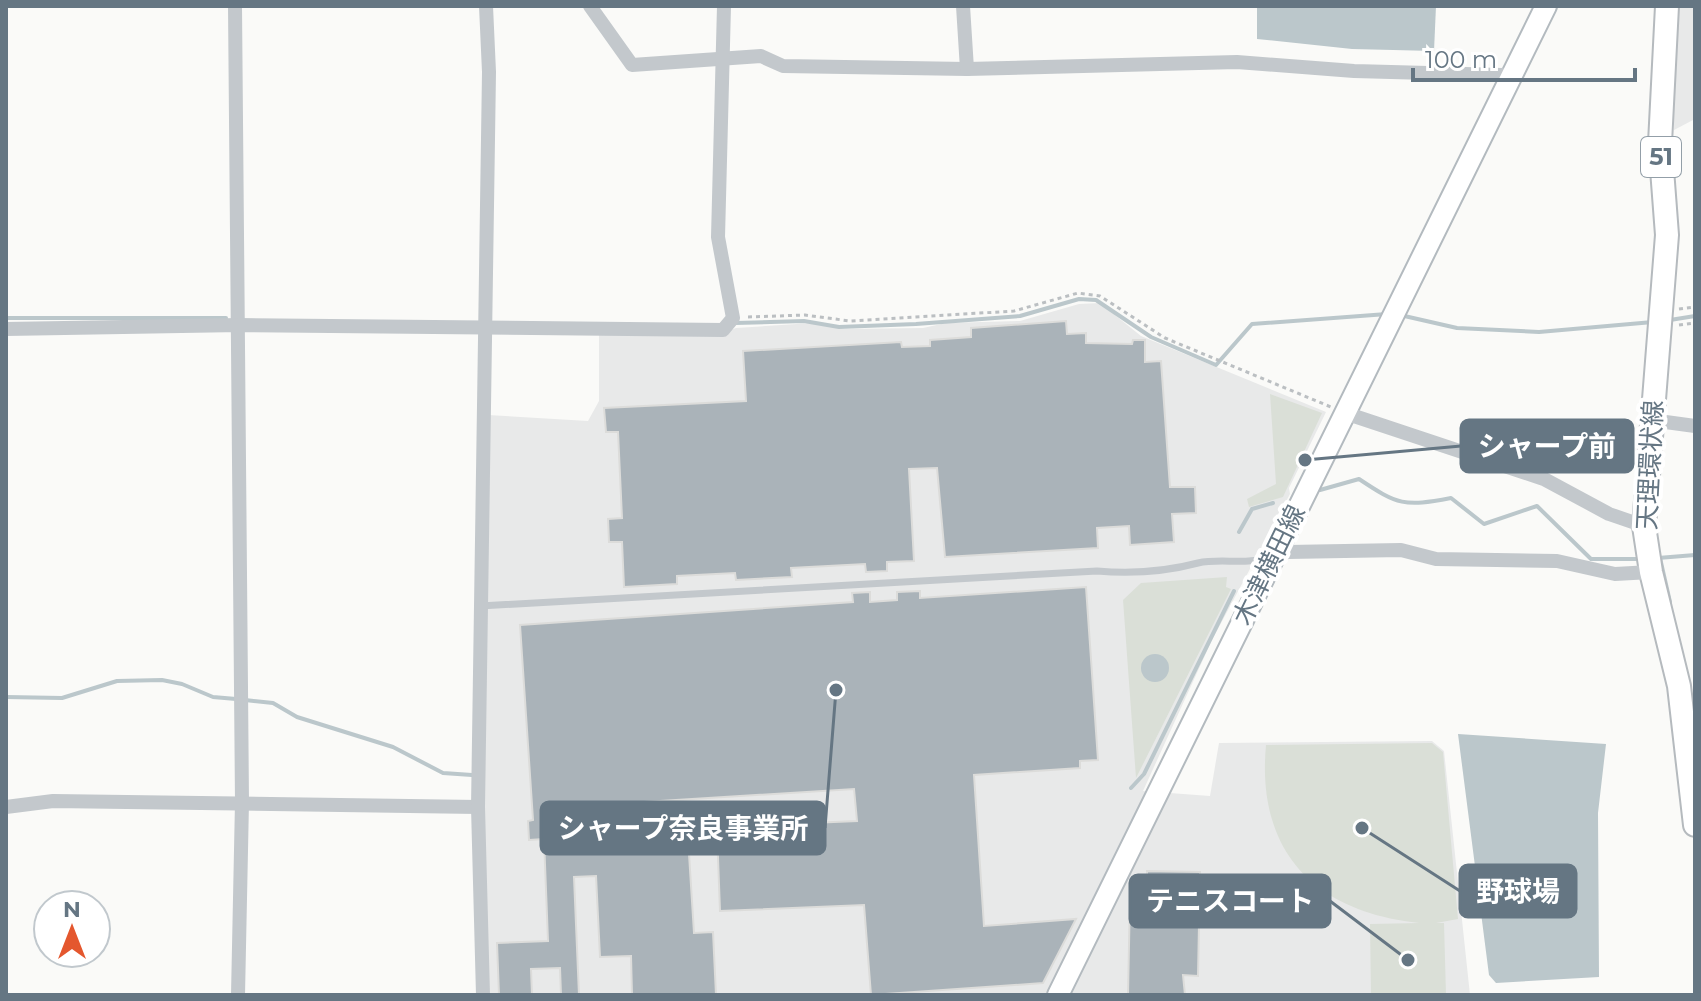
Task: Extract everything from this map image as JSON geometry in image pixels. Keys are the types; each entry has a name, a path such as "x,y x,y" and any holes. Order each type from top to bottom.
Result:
{"main road":[{"name":"木津横田線","path":"1058,995 1546,6"},
{"name":"天理環状線","path":"1667,6 1660,143 1667,235 1644,526 1651,572 1687,686 1694,814"}],"street":[{"path":"235,6 242,699 238,995"},
{"path":"483,995 478,807 489,72 486,6"},
{"path":"590,6 632,65 761,56 783,66 967,69 1237,62 1354,71 1502,75 1510,79"},
{"path":"6,329 240,320 485,328 723,330 733,318 718,237 724,6"},
{"path":"963,6 967,69"},
{"path":"1345,413 1544,479 1609,514 1644,526"},
{"path":"1651,420 1695,426"},
{"path":"1273,556 1288,552 1401,550 1436,559 1557,561 1615,574 1651,572"},
{"path":"6,807 53,801 478,807"}],"lane":[{"path":"480,606 1097,571 1169,571 1184,570 1198,563 1258,561 1273,556"}],"path":[{"path":"733,318 805,315 865,320 1014,311 1078,293 1100,296 1165,338 1345,413"}],"shaded area":[{"path":"1257,6 1436,6 1434,51 1352,49 1257,39"},
{"path":"1674,6 1695,6 1695,119 1674,130"},
{"path":"1100,303 1141,336 1326,412 1289,488 1290,494 1212,640 1143,791 1210,796 1219,743 1432,741 1444,751 1470,995 487,995 483,852 488,415 588,421 599,401 599,335 717,335 736,328 812,323 843,329 923,328 946,323 1020,321 1079,304"},
{"path":"1270,394 1322,413 1283,497 1249,507 1247,499 1276,484"},
{"path":"1227,577 1226,587 1231,589 1136,778 1123,600 1141,583"},
{"path":"1155,654 1165,658 1169,668 1165,678 1155,682 1145,678 1141,668 1145,658"},
{"path":"1458,734 1606,744 1598,813 1599,977 1496,983 1489,975"},
{"path":"1432,743 1443,752 1458,919 1436,923 1444,923 1446,995 1371,995 1370,924 1419,923 1382,917 1350,906 1322,890 1300,870 1283,845 1271,816 1265,783 1266,745"}],"building":[{"path":"1066,321 1067,334 1086,333 1086,343 1132,344 1133,340 1145,340 1145,362 1161,361 1170,487 1195,487 1196,513 1172,514 1174,542 1130,545 1129,526 1097,528 1098,548 945,557 937,468 909,469 914,561 887,562 887,571 866,572 865,564 791,568 792,577 736,580 735,573 677,576 677,584 624,587 622,542 609,542 608,519 622,518 618,432 606,432 604,408 746,401 743,351 901,342 902,347 930,346 930,340 971,337 971,328"},
{"path":"1086,587 1098,760 1080,761 1080,768 974,775 984,926 1076,919 1043,983 871,995 864,905 720,911 717,831 731,831 731,846 760,844 760,825 857,821 854,789 565,807 567,845 688,838 694,933 713,932 716,995 632,995 631,956 600,957 596,876 574,877 579,995 561,995 560,968 531,969 532,995 499,995 497,943 548,941 544,839 529,840 528,821 533,820 520,625 853,602 852,593 870,592 870,602 897,600 897,592 920,591 920,598"},
{"path":"1147,871 1200,872 1198,976 1183,975 1185,995 1128,995 1130,895 1135,895 1136,882 1147,882"}],"waterway":[{"path":"735,323 804,321 839,327 916,324 1020,316 1079,299 1096,300 1151,337 1216,365 1252,324 1387,314"},
{"path":"1400,315 1457,328 1539,332 1653,322"},
{"path":"1670,320 1695,316"},
{"path":"6,318 226,318"},
{"path":"1320,490 1359,479 1402,502 1451,498 1484,524 1537,506 1591,559 1641,559"},
{"path":"1239,532 1252,509 1273,503"},
{"path":"1658,558 1695,555"},
{"path":"1660,558 1670,602"},
{"path":"1131,788 1144,774 1234,591"},
{"path":"6,697 62,698 117,681 162,680 182,684 213,697 236,699"},
{"path":"245,700 273,703 297,717 393,747 443,773 472,775"}],"place":[{"name":"シャープ前","path":"1305,460"},
{"name":"シャープ奈良事業所","path":"836,690"},
{"name":"野球場","path":"1362,828"},
{"name":"テニスコート","path":"1408,960"}]}
